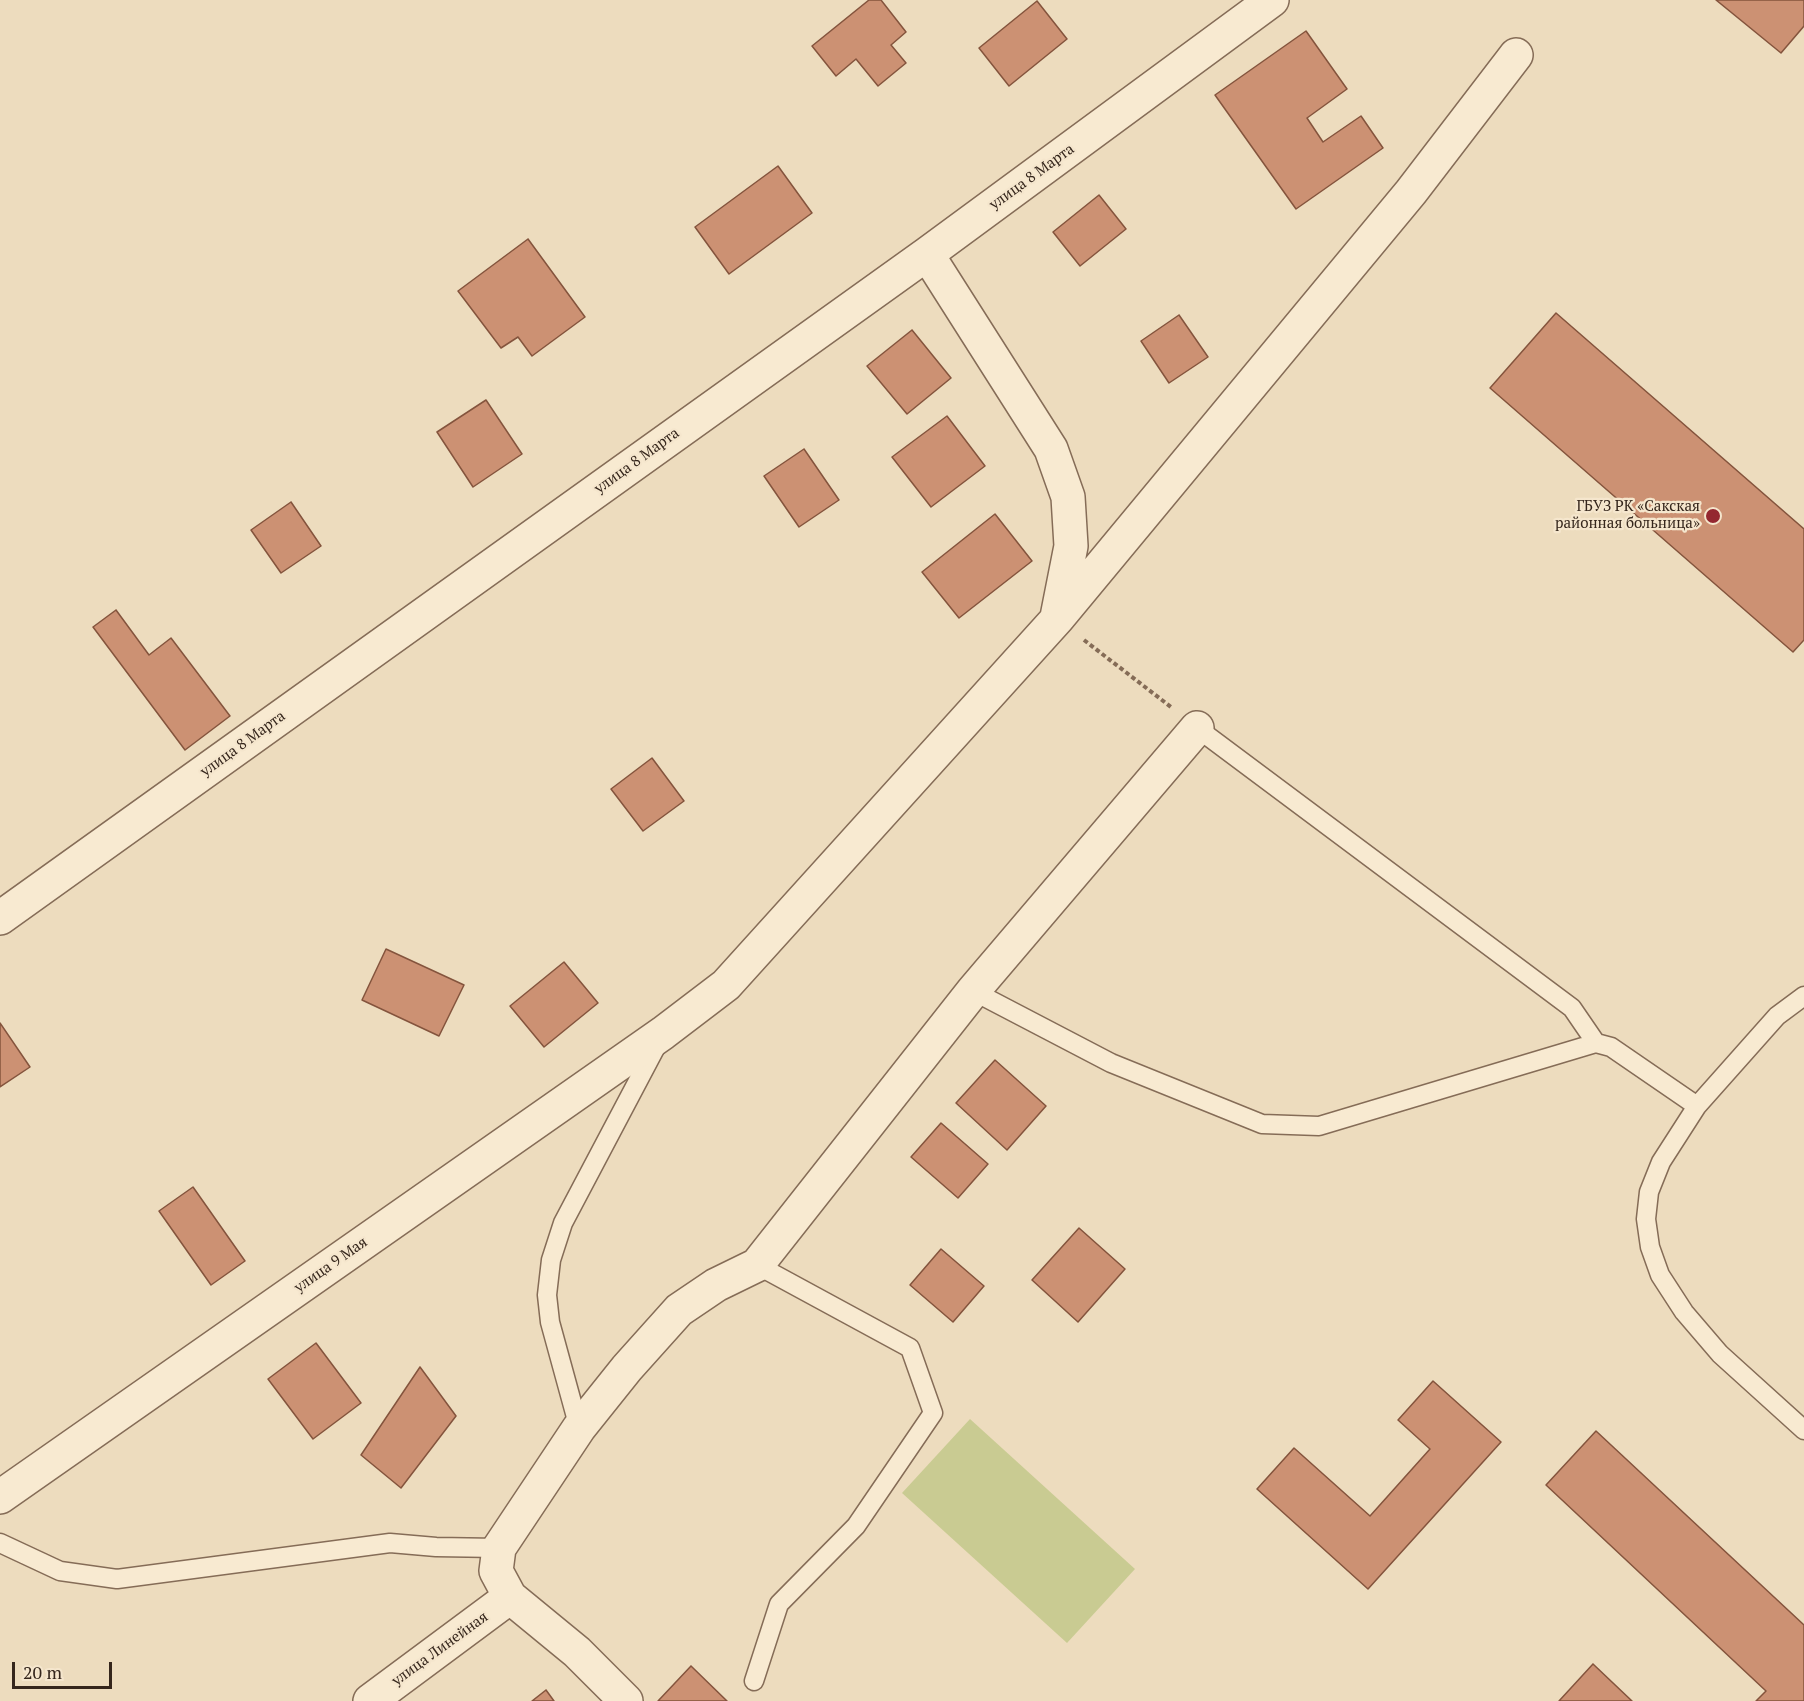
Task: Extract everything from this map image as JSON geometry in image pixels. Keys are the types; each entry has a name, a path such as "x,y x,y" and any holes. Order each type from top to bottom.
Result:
{"street":[{"name":"улица 8 Марта","path":"0,918 927,254 1272,0"},
{"name":"улица 9 Мая","path":"0,1497 663,1033 726,985 1057,619 1411,192 1516,55"},
{"path":"927,254 1051,449 1068,496 1071,546 1057,619"},
{"path":"626,1701 577,1652 510,1597 496,1571 499,1548 579,1428 627,1368 679,1310 716,1285 757,1265 973,991 1197,728"},
{"name":"улица Линейная","path":"370,1701 510,1597"}],"lane":[{"path":"1197,728 1572,1008 1596,1043"},
{"path":"973,991 1111,1063 1262,1124 1319,1126 1596,1043 1611,1047 1697,1106"},
{"path":"1804,996 1778,1016 1697,1106 1661,1162 1649,1192 1646,1219 1650,1248 1660,1275 1684,1312 1720,1354 1804,1430"},
{"path":"579,1428 550,1323 546,1295 551,1260 563,1223 663,1033"},
{"path":"754,1681 779,1604 856,1526 933,1413 910,1348 757,1265"},
{"path":"0,1543 60,1571 117,1579 390,1543 436,1547 499,1548"}],"path":[{"path":"1057,619 1197,728"}],"green space":[{"path":"970,1419 1135,1569 1067,1643 902,1493"}],"building":[{"path":"869,0 881,0 906,32 891,45 906,63 878,86 856,59 836,76 812,46"},
{"path":"1716,0 1804,0 1804,26 1781,53"},
{"path":"1037,1 1067,39 1009,86 979,48"},
{"path":"1306,31 1347,89 1307,118 1323,142 1361,116 1383,148 1296,209 1215,95"},
{"path":"778,166 812,213 729,274 695,227"},
{"path":"1099,195 1126,229 1080,266 1053,232"},
{"path":"528,239 585,317 532,356 518,337 501,348 458,291"},
{"path":"1556,313 1804,529 1804,640 1793,652 1490,388"},
{"path":"1179,315 1208,357 1169,383 1141,341"},
{"path":"912,330 951,378 907,414 867,366"},
{"path":"486,400 522,454 473,487 437,432"},
{"path":"947,416 985,466 931,507 892,457"},
{"path":"804,449 839,500 799,527 764,476"},
{"path":"291,502 321,546 281,573 251,530"},
{"path":"995,514 1032,561 959,618 922,572"},
{"path":"116,610 149,655 171,638 230,716 185,750 93,627"},
{"path":"652,758 684,801 643,831 611,789"},
{"path":"386,949 464,985 439,1036 362,1000"},
{"path":"564,962 598,1003 544,1047 510,1006"},
{"path":"0,1023 30,1067 0,1087"},
{"path":"995,1060 1046,1106 1007,1150 956,1103"},
{"path":"941,1123 988,1164 958,1198 911,1157"},
{"path":"193,1187 245,1261 211,1285 159,1211"},
{"path":"1079,1228 1125,1269 1078,1322 1032,1280"},
{"path":"941,1249 984,1286 953,1322 910,1285"},
{"path":"316,1343 361,1403 313,1439 268,1379"},
{"path":"420,1367 456,1416 401,1488 361,1455"},
{"path":"1433,1381 1501,1442 1368,1589 1257,1489 1294,1448 1370,1516 1430,1449 1398,1420"},
{"path":"1596,1431 1804,1625 1804,1701 1756,1701 1766,1691 1546,1485"},
{"path":"1593,1664 1632,1701 1559,1701"},
{"path":"691,1666 727,1701 658,1701"},
{"path":"546,1690 554,1701 532,1701"}],"place":[{"name":"ГБУЗ РК «Сакская районная больница»","path":"1713,516"}]}
